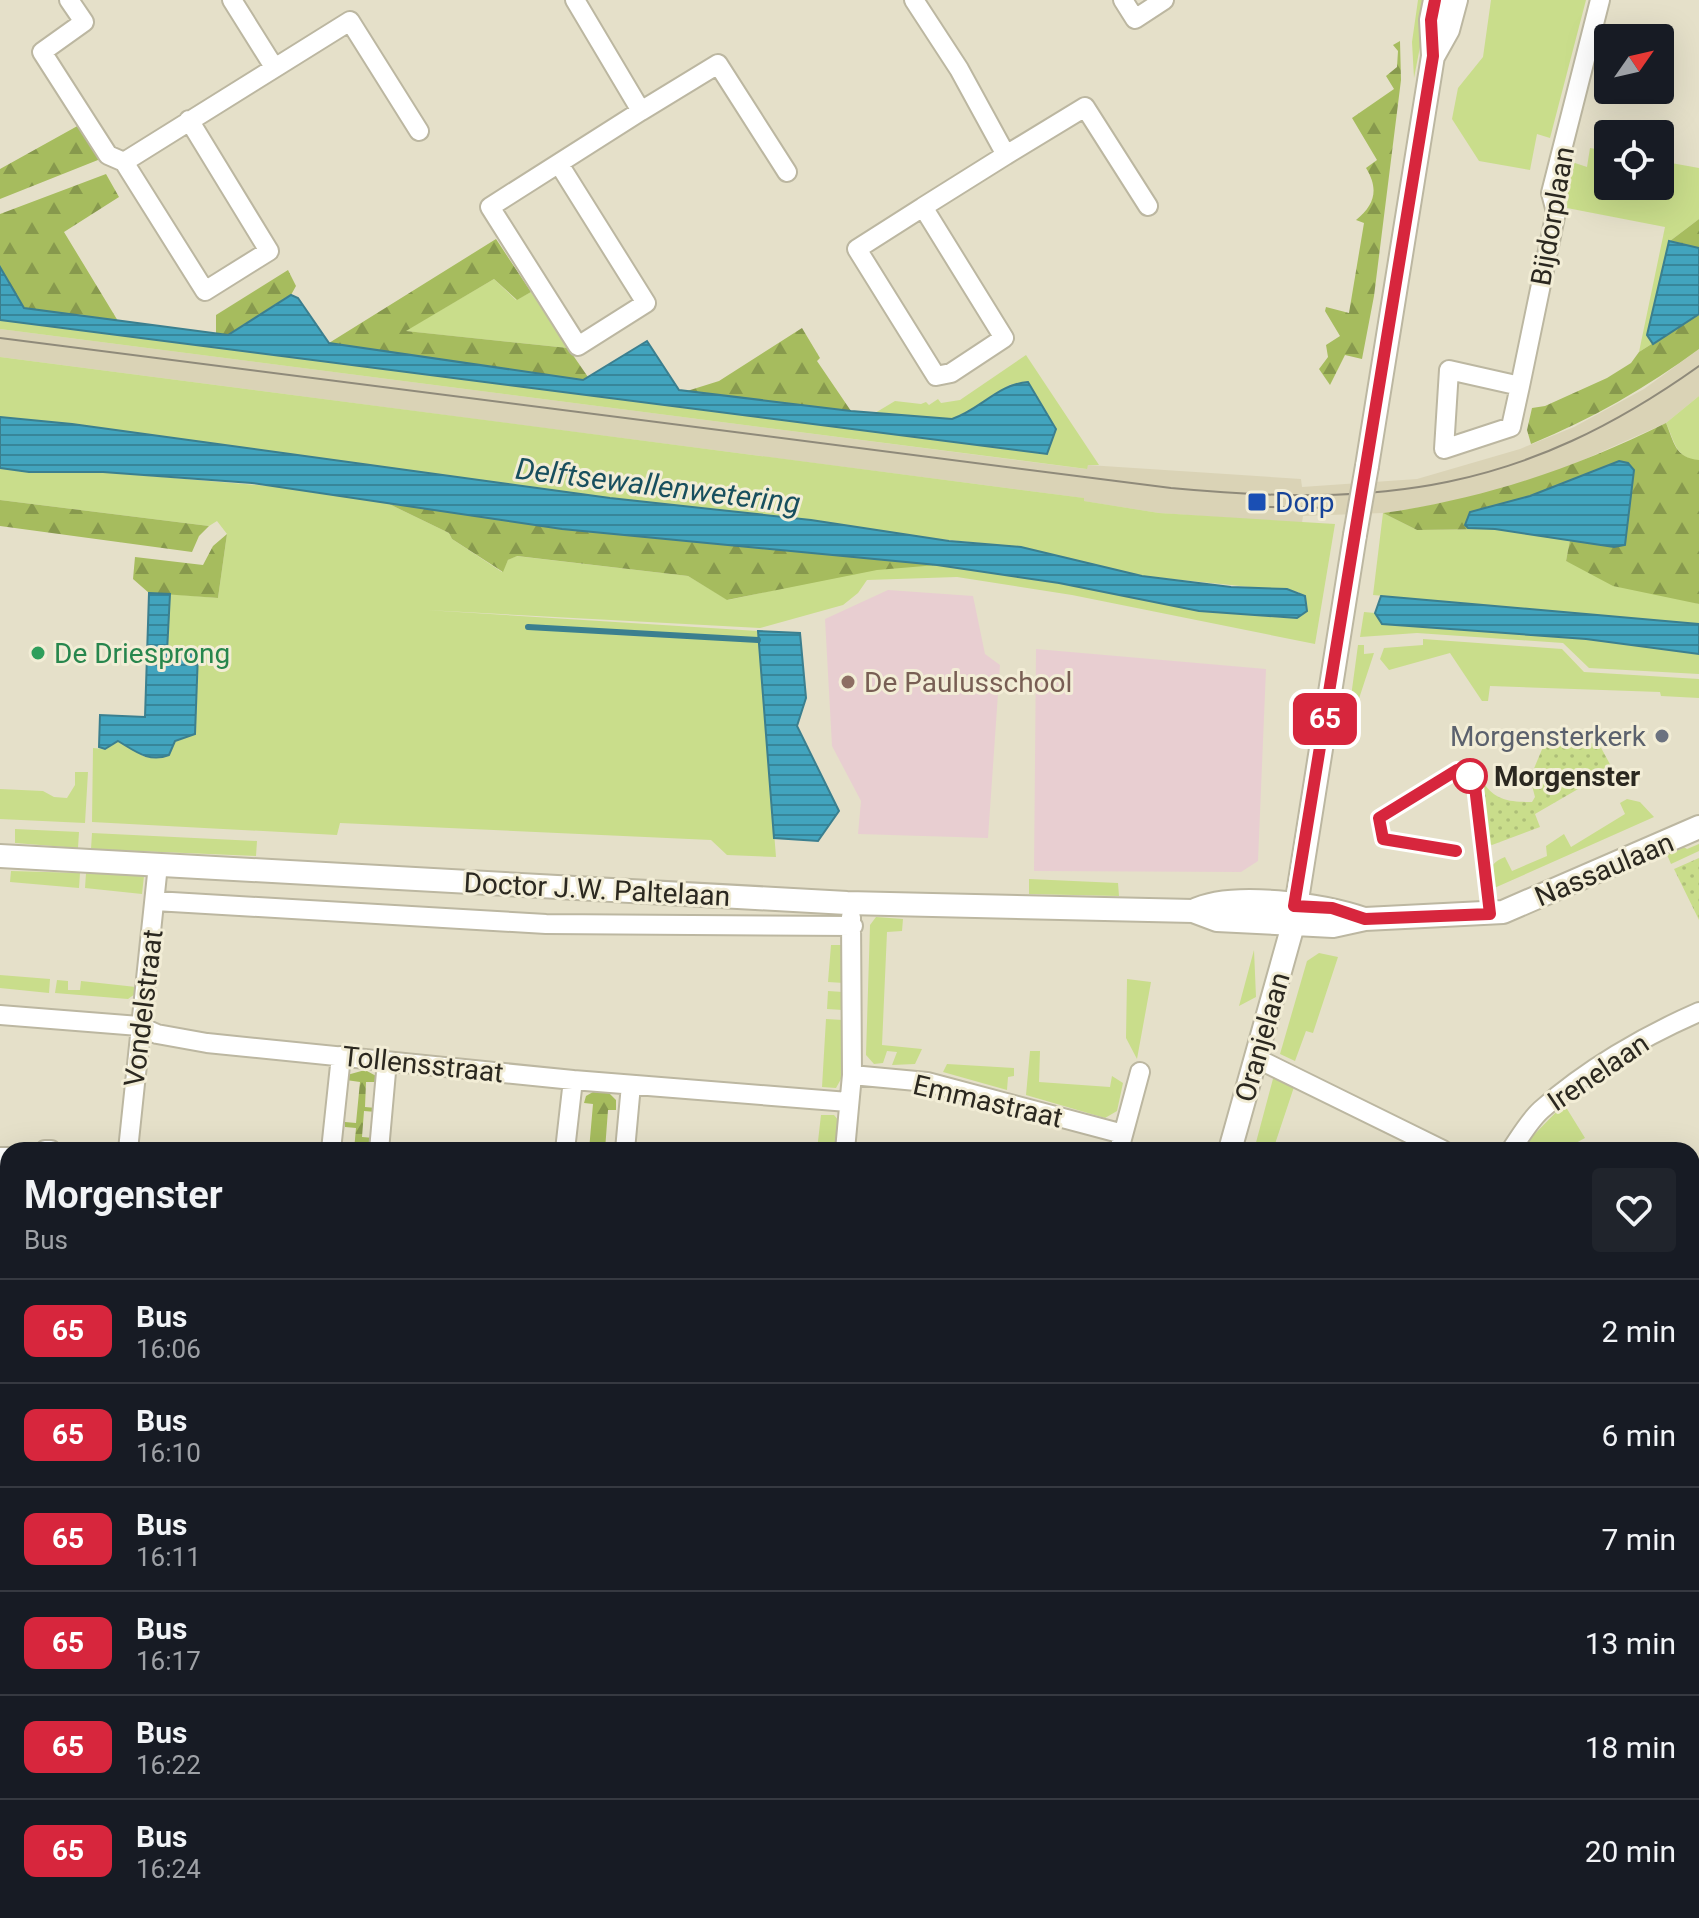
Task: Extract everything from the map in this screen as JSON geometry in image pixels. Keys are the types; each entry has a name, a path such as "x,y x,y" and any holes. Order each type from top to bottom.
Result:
{"street":[{"path":"69,0 84,22 42,52 108,155 124,162 205,291 269,251 189,120"},
{"path":"232,0 274,67"},
{"path":"575,0 641,111"},
{"path":"914,0 959,69 1006,155"},
{"path":"1123,0 1135,19 1164,0"},
{"path":"1433,56 1431,20 1435,0"},
{"path":"1433,56 1448,30 1456,0"},
{"name":"Bijdorplaan","path":"1520,386 1449,370 1444,449 1511,427 1520,386 1556,212 1551,193 1600,0"},
{"path":"124,162 350,21 419,131"},
{"name":"Oranjelaan","path":"1232,1142 1293,915 1433,56"},
{"path":"559,164 646,303 578,346 490,207 718,64 787,172"},
{"path":"923,207 1004,338 951,373 936,376 857,249 923,207 1006,155 1085,107 1148,206"},
{"name":"Nassaulaan","path":"1293,915 1333,926 1365,919 1503,912 1699,827"},
{"name":"Doctor J.W. Paltelaan","path":"0,856 847,903 1193,911 1217,920 1293,915"},
{"name":"Vondelstraat","path":"129,1142 139,1026 145,1014 158,865"},
{"name":"Doctor J.W. Paltelaan","path":"155,901 546,924 853,926"},
{"path":"846,1142 852,1075 853,926 847,903"},
{"name":"Irenelaan","path":"1517,1142 1539,1112 1562,1094 1662,1028 1699,1012"},
{"name":"Tollensstraat","path":"0,1015 139,1026 157,1034 207,1043 573,1080 848,1102"},
{"path":"332,1142 341,1056"},
{"path":"1256,1058 1427,1142"},
{"path":"380,1142 387,1061"},
{"path":"1121,1142 1140,1072"},
{"name":"Emmastraat","path":"852,1075 927,1082 1121,1142"},
{"path":"566,1142 573,1080"},
{"path":"626,1142 631,1085"}],"shaded area":[{"path":"0,329 1086,469 1088,465 1301,479 1302,487 1417,479 1520,449 1574,427 1644,389 1699,349 1699,396 1666,423 1545,477 1460,501 1383,513 1303,516 1302,523 1159,513 1083,501 1083,498 0,357"},
{"path":"888,590 973,596 985,654 1000,665 988,838 858,834 861,801 832,746 825,619"},
{"path":"1036,649 1266,669 1258,861 1241,872 1034,871"}],"green space":[{"path":"1418,0 1429,0 1414,78 1412,42"},
{"path":"1491,0 1586,0 1550,138 1537,134 1530,170 1479,161 1452,119 1458,88 1483,57"},
{"path":"1400,41 1401,80 1374,296 1362,359 1345,355 1330,385 1319,369 1328,357 1326,345 1340,336 1325,311 1326,307 1349,313 1364,223 1356,220 1371,202 1373,183 1366,168 1377,160 1352,118 1394,89 1386,76 1397,67 1398,51 1393,45"},
{"path":"81,124 103,158 0,199 0,169"},
{"path":"1590,148 1594,149 1594,200 1674,200 1674,164 1699,168 1699,219 1670,241 1699,248 1699,314 1639,352 1665,227 1567,208 1569,161 1587,167"},
{"path":"106,174 119,197 64,232 118,321 24,308 0,267 0,214"},
{"path":"1699,219 1699,248 1669,241 1670,241"},
{"path":"496,239 531,292 517,300 494,279 406,331 568,348 588,377 583,380 329,343"},
{"path":"288,270 296,286 291,295 228,335 216,334 216,315"},
{"path":"494,279 516,300 531,292 568,348 405,331"},
{"path":"1699,314 1699,349 1618,402 1531,444 1527,430 1532,408 1545,406 1607,378 1631,363 1639,352"},
{"path":"0,320 1047,454 1011,384 952,419 875,413 895,401 926,402 929,405 938,399 941,403 960,400 1026,355 1099,465 1088,465 1087,469 0,329"},
{"path":"802,328 820,358 817,361 851,411 687,391 719,381"},
{"path":"0,357 1084,498 1084,501 1159,513 1335,524 1315,644 1072,595 957,577 867,580 858,593 843,605 760,628 426,610 758,631 776,857 727,855 711,840 340,823 337,835 92,822 93,748 105,749 118,741 145,757 169,755 198,654 166,652 170,594 218,598 227,534 217,521 209,526 0,500 0,468 29,472 103,472 303,489 387,503 449,533 452,539 502,572 508,560 516,556 688,576 728,600 858,572 911,565 964,568 1188,607 1260,616 1297,618 1299,592 1142,576 1021,547 907,536 811,520 610,498 0,417"},
{"path":"1699,396 1698,461 1680,452 1666,423"},
{"path":"1666,423 1680,452 1699,460 1699,604 1613,586 1566,561 1570,540 1614,547 1619,461 1530,496 1470,512 1468,528 1495,529 1417,530 1383,513 1457,499 1528,480 1598,454"},
{"path":"0,500 209,526 199,536 192,552 0,526"},
{"path":"387,503 562,529 937,565 877,570 727,600 688,576 517,556 508,560 503,572 452,539 449,533"},
{"path":"1383,513 1417,530 1495,529 1570,540 1566,561 1699,604 1699,624 1373,595"},
{"path":"227,534 218,598 149,593 133,579 135,557 203,565 213,546"},
{"path":"1364,612 1375,613 1382,624 1586,639 1699,654 1699,674 1589,668 1563,643 1417,633 1360,637"},
{"path":"1423,639 1562,649 1584,672 1699,679 1699,698 1661,696 1660,692 1490,686 1488,701 1482,701 1450,653 1389,670 1380,659 1384,648 1423,645"},
{"path":"1358,645 1364,645 1364,654 1374,653 1345,741"},
{"path":"1599,744 1618,779 1613,788 1604,774 1535,814 1540,827 1492,845 1488,843 1483,782 1504,799 1532,802 1535,797 1530,778 1543,747"},
{"path":"75,772 88,772 85,823 0,819 0,789 43,791 54,797 67,798 75,785"},
{"path":"1627,799 1640,802 1654,817 1492,889 1491,869 1499,860 1505,857 1512,871 1547,856 1546,846 1564,834 1571,847 1625,814 1620,803"},
{"path":"15,829 79,832 78,848 15,843"},
{"path":"92,833 257,841 256,856 91,849"},
{"path":"1679,844 1687,849 1699,844 1699,851 1671,864 1665,850"},
{"path":"1699,858 1699,920 1674,869"},
{"path":"11,871 80,873 79,888 10,882"},
{"path":"86,873 144,876 142,894 85,888"},
{"path":"1029,879 1118,883 1119,896 1029,894"},
{"path":"876,917 903,919 902,931 887,932 882,1045 922,1049 915,1064 892,1065 897,1052 887,1051 883,1063 874,1064 866,1055 870,925"},
{"path":"831,945 845,945 844,983 828,982"},
{"path":"1254,950 1256,997 1239,1006"},
{"path":"1319,953 1338,957 1313,1033 1306,1031 1295,1061 1280,1054 1307,961"},
{"path":"0,975 50,979 49,993 0,988"},
{"path":"1127,979 1151,982 1137,1059 1126,1038"},
{"path":"57,980 68,981 68,990 80,990 81,981 136,987 135,994 128,999 55,993"},
{"path":"828,991 843,992 843,1010 827,1009"},
{"path":"826,1019 843,1020 841,1079 836,1088 822,1087"},
{"path":"1030,1051 1040,1051 1039,1082 1110,1087 1112,1076 1123,1083 1117,1111 1105,1118 1026,1095"},
{"path":"947,1064 1014,1068 1014,1076 1008,1077 1007,1090 943,1072"},
{"path":"365,1070 380,1078 380,1082 366,1082 365,1107 376,1108 376,1112 364,1111 362,1137 374,1138 374,1142 355,1142 356,1128 345,1127 345,1122 356,1123 360,1082 346,1080 347,1075"},
{"path":"1274,1075 1294,1087 1276,1142 1256,1142"},
{"path":"593,1092 609,1093 616,1100 616,1110 608,1110 606,1142 590,1142 593,1104 584,1103 586,1096"},
{"path":"1564,1104 1585,1138 1578,1142 1527,1142"},
{"path":"821,1115 834,1115 839,1121 838,1142 818,1142"}],"water":[{"path":"1669,241 1699,248 1699,314 1653,344 1647,335"},
{"path":"0,267 24,308 228,335 291,295 298,298 329,343 583,380 647,341 679,390 851,411 952,419 1007,387 1028,382 1056,429 1047,454 0,320"},
{"path":"0,417 72,424 610,498 811,520 949,541 1021,547 1142,576 1231,587 1287,589 1305,596 1307,611 1297,618 1199,611 1059,583 937,565 562,529 252,483 0,468"},
{"path":"1619,461 1628,463 1634,470 1625,545 1614,547 1495,529 1468,528 1465,525 1470,512 1530,496"},
{"path":"149,593 170,594 167,652 198,653 195,734 175,741 169,755 155,758 142,755 118,741 105,749 99,747 100,715 145,717"},
{"path":"1381,596 1699,624 1699,654 1586,639 1382,624 1375,613"},
{"path":"758,631 800,633 806,698 797,726 839,811 818,841 774,838"}],"waterway":[{"path":"528,627 758,640"}],"tram line":[{"path":"0,338 1171,488 1247,494 1318,495 1385,491 1448,482 1510,465 1572,441 1634,408 1699,366"},
{"path":"1270,507 1334,508"}],"bus line":[{"name":"65","path":"1435,0 1431,20 1433,56 1294,906 1332,908 1365,919 1490,914 1474,778 1457,770 1379,818 1383,839 1456,851"}],"place":[{"name":"Dorp","path":"1257,502"},
{"name":"De Driesprong","path":"38,653"},
{"name":"De Paulusschool","path":"848,682"},
{"name":"Morgensterkerk","path":"1662,736"},
{"name":"Morgenster","path":"1470,776"}],"water label":[{"name":"Delftsewallenwetering","path":"658,486"}]}
